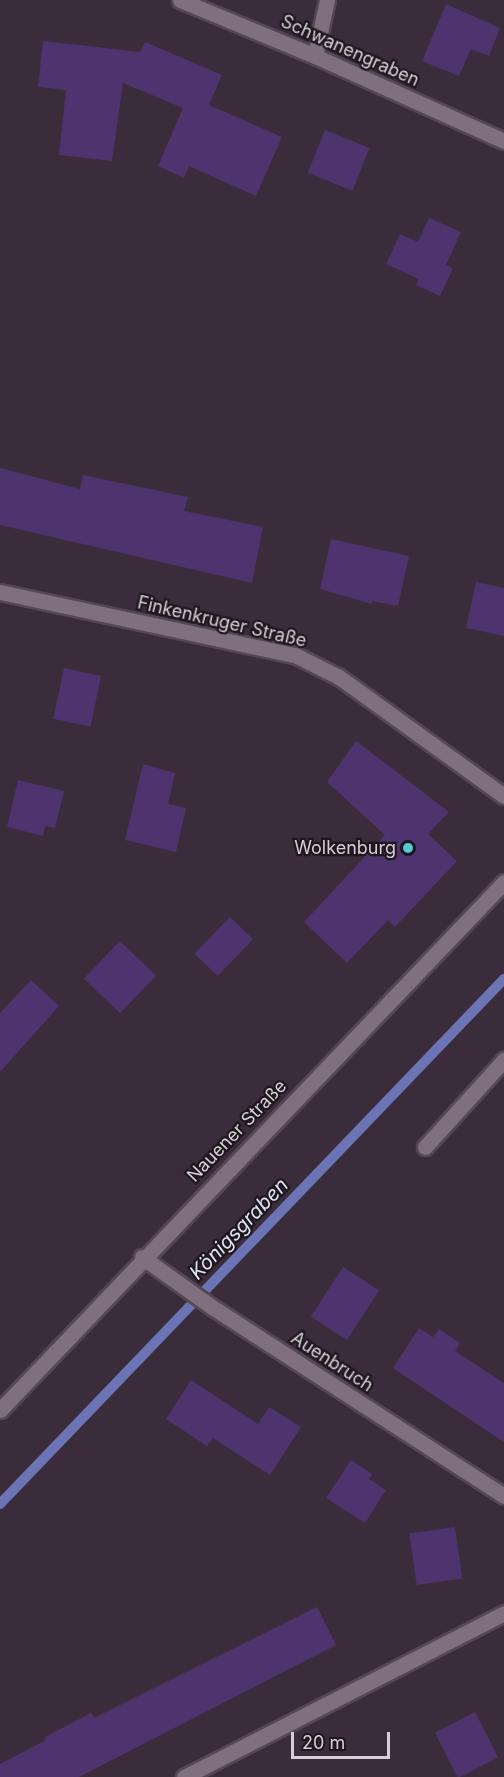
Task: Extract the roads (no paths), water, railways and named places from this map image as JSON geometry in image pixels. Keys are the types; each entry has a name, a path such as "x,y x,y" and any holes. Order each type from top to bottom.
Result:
{"street":[{"name":"Schwanengraben","path":"180,0 315,56 504,141"},
{"path":"315,56 327,0"},
{"name":"Finkenkruger Straße","path":"0,592 295,655 339,677 504,796"},
{"name":"Nauener Straße","path":"0,1410 142,1257 504,882"},
{"path":"425,1147 504,1060"},
{"name":"Auenbruch","path":"142,1257 212,1307 504,1496"},
{"path":"184,1777 504,1613"}],"waterway":[{"name":"Königsgraben","path":"0,1504 504,979"}],"place":[{"name":"Wolkenburg","path":"408,848"}]}
